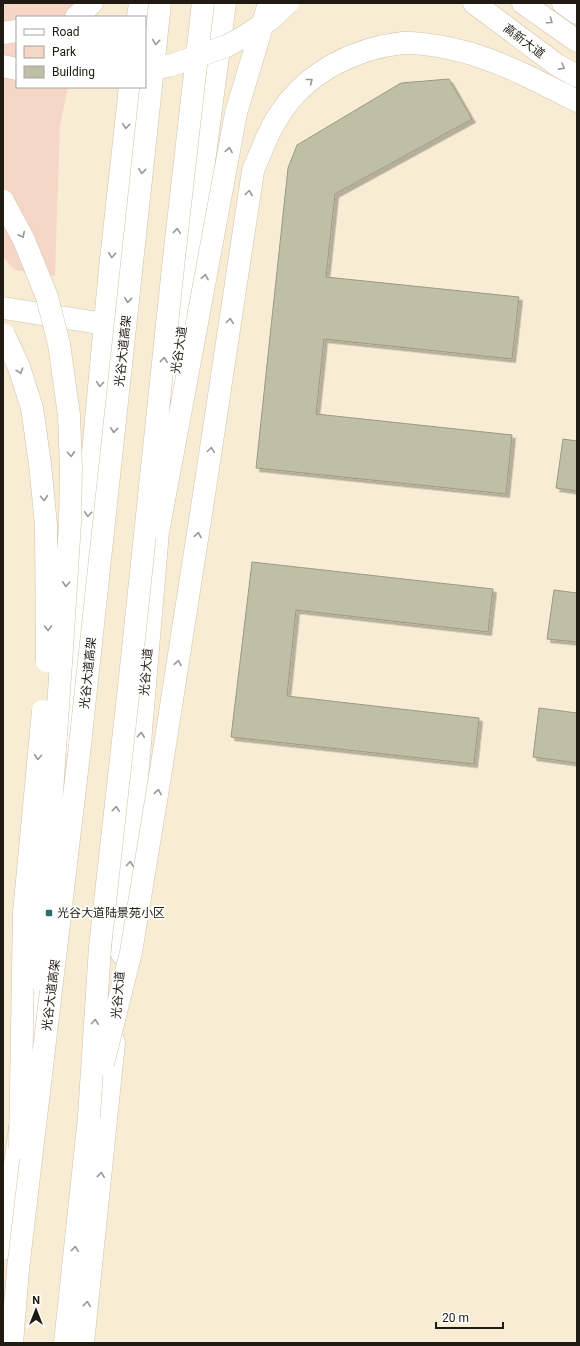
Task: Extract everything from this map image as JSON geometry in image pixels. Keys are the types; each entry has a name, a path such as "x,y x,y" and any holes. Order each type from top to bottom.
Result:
{"main road":[{"path":"77,16 92,3"},
{"path":"138,16 140,3"},
{"name":"光谷大道高架","path":"12,1343 18,1269 79,754 160,3"},
{"path":"65,1343 89,1117 100,947 203,3"},
{"name":"光谷大道","path":"83,1343 121,969 163,477 225,3"},
{"path":"129,687 236,113 269,3"},
{"path":"146,70 169,66 227,46 270,19 288,3"},
{"name":"高新大道","path":"474,3 557,65 577,76"},
{"path":"523,3 577,40"},
{"path":"563,3 577,12"},
{"path":"3,33 16,31"},
{"path":"89,1117 131,952 184,622 253,170 268,133 284,108 301,88 330,66 365,50 404,43 440,46 478,56 515,70 577,101"},
{"path":"3,66 16,69"},
{"path":"3,1249 34,1036 49,913 110,269 130,88"},
{"path":"3,201 24,240 47,297 59,344 69,415 71,467 70,523 62,649 18,1269"},
{"path":"3,308 105,324"},
{"path":"3,332 18,367 32,408 40,464 46,525 48,645 24,913 18,1269"}],"green space":[{"path":"3,3 87,3 84,16 16,16 16,88 68,88 60,126 55,276 14,270 3,256"}],"building":[{"path":"449,79 472,119 335,194 326,277 519,297 512,359 324,339 316,414 512,435 506,494 256,468 288,168 297,145 401,83"},
{"path":"563,439 577,441 577,491 556,488"},
{"path":"252,562 493,589 488,632 296,610 287,696 479,718 474,764 231,737"},
{"path":"554,590 577,593 577,642 547,639"},
{"path":"539,708 577,713 577,763 533,757"}],"place":[{"name":"光谷大道陆景苑小区","path":"49,913"}]}
